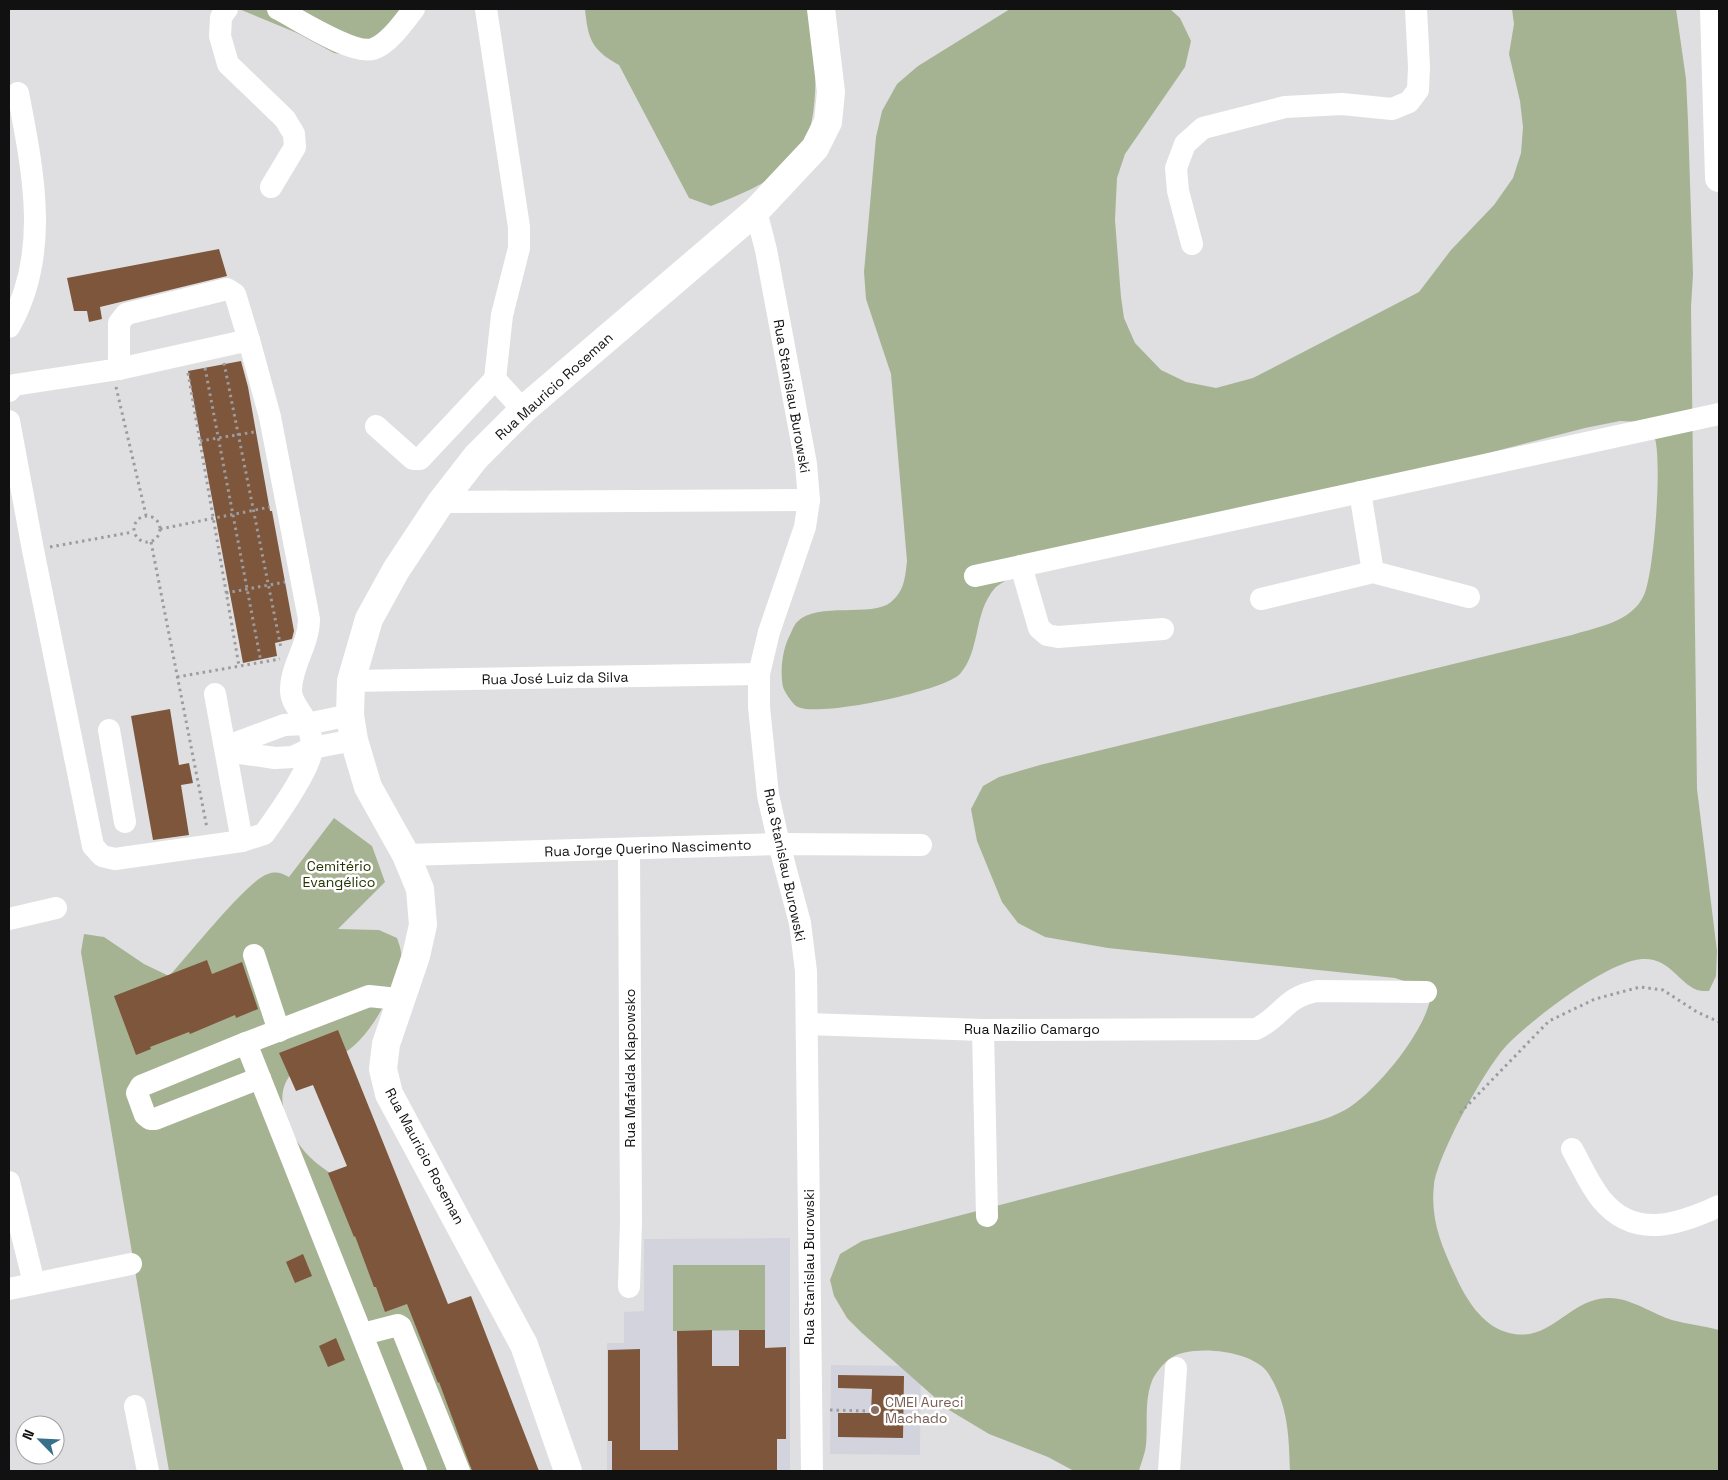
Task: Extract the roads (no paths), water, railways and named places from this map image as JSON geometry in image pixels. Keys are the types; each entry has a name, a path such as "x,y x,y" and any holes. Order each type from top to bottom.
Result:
{"main road":[{"name":"Rua Mauricio Roseman","path":"568,1471 524,1345 389,1094 383,1069 386,1044 416,956 423,925 420,889 406,855 368,787 352,728 351,681 370,619 396,570 441,502 476,458 523,410 756,210 816,148 828,122 831,92 821,9"},
{"path":"1714,9 1719,178"}],"street":[{"path":"227,9 222,17 220,36 228,64 285,119 294,134 294,147 271,187"},
{"path":"278,9 352,47 372,49 385,41 414,9"},
{"path":"376,426 413,459 420,459 495,379 502,315 520,248 519,227 486,9"},
{"path":"1192,244 1178,191 1176,168 1185,144 1203,128 1285,107 1342,104 1392,109 1409,102 1418,90 1420,67 1416,9"},
{"path":"9,326 19,309 28,280 35,242 34,178 18,93"},
{"name":"Rua Stanislau Burowski","path":"756,210 766,250 806,464 809,500 805,527 769,632 759,674 759,707 768,795 778,844 800,923 806,972 812,1471"},
{"path":"9,421 93,846 102,856 116,859 256,838 264,834 306,766 312,748 307,724 294,704 291,691 293,675 292,657 309,631 302,579 273,429 250,340 235,294 228,289 126,314 119,323 116,369"},
{"path":"9,391 14,385 116,369 250,340"},
{"path":"495,379 523,410"},
{"path":"975,576 1719,414"},
{"path":"1360,492 1372,572"},
{"path":"441,502 809,500"},
{"path":"1021,566 1040,628 1047,635 1058,637 1163,628"},
{"path":"1261,599 1372,572 1469,597"},
{"name":"Rua José Luiz da Silva","path":"351,681 759,674"},
{"path":"215,694 242,841"},
{"path":"225,749 271,728 284,725 307,724 352,728"},
{"path":"271,728 275,758"},
{"path":"225,749 275,758 293,757 352,728"},
{"path":"109,730 125,822"},
{"path":"80,784 117,776"},
{"name":"Rua Jorge Querino Nascimento","path":"406,855 628,850 778,844 921,845"},
{"name":"Rua Mafalda Klapowsko","path":"628,850 630,1287"},
{"path":"9,919 56,908"},
{"path":"254,956 279,1030"},
{"name":"Rua Nazilio Camargo","path":"807,1024 983,1030 1256,1030 1267,1024 1291,1000 1302,994 1317,991 1426,992"},
{"path":"260,1078 155,1119 150,1119 145,1115 137,1093 142,1086 246,1043 369,996 388,998 400,1002"},
{"path":"983,1030 987,1216"},
{"path":"246,1043 416,1471"},
{"path":"1572,1149 1600,1198 1615,1214 1635,1225 1663,1225 1719,1206"},
{"path":"9,1182 34,1283"},
{"path":"9,1289 131,1264"},
{"path":"363,1334 392,1325 398,1325 401,1328 459,1471"},
{"path":"1169,1471 1176,1368"},
{"path":"135,1406 148,1471"}],"place":[{"name":"CMEI Aureci Machado","path":"875,1410"}],"park label":[{"name":"Cemitério Evangélico","path":"339,874"}]}
